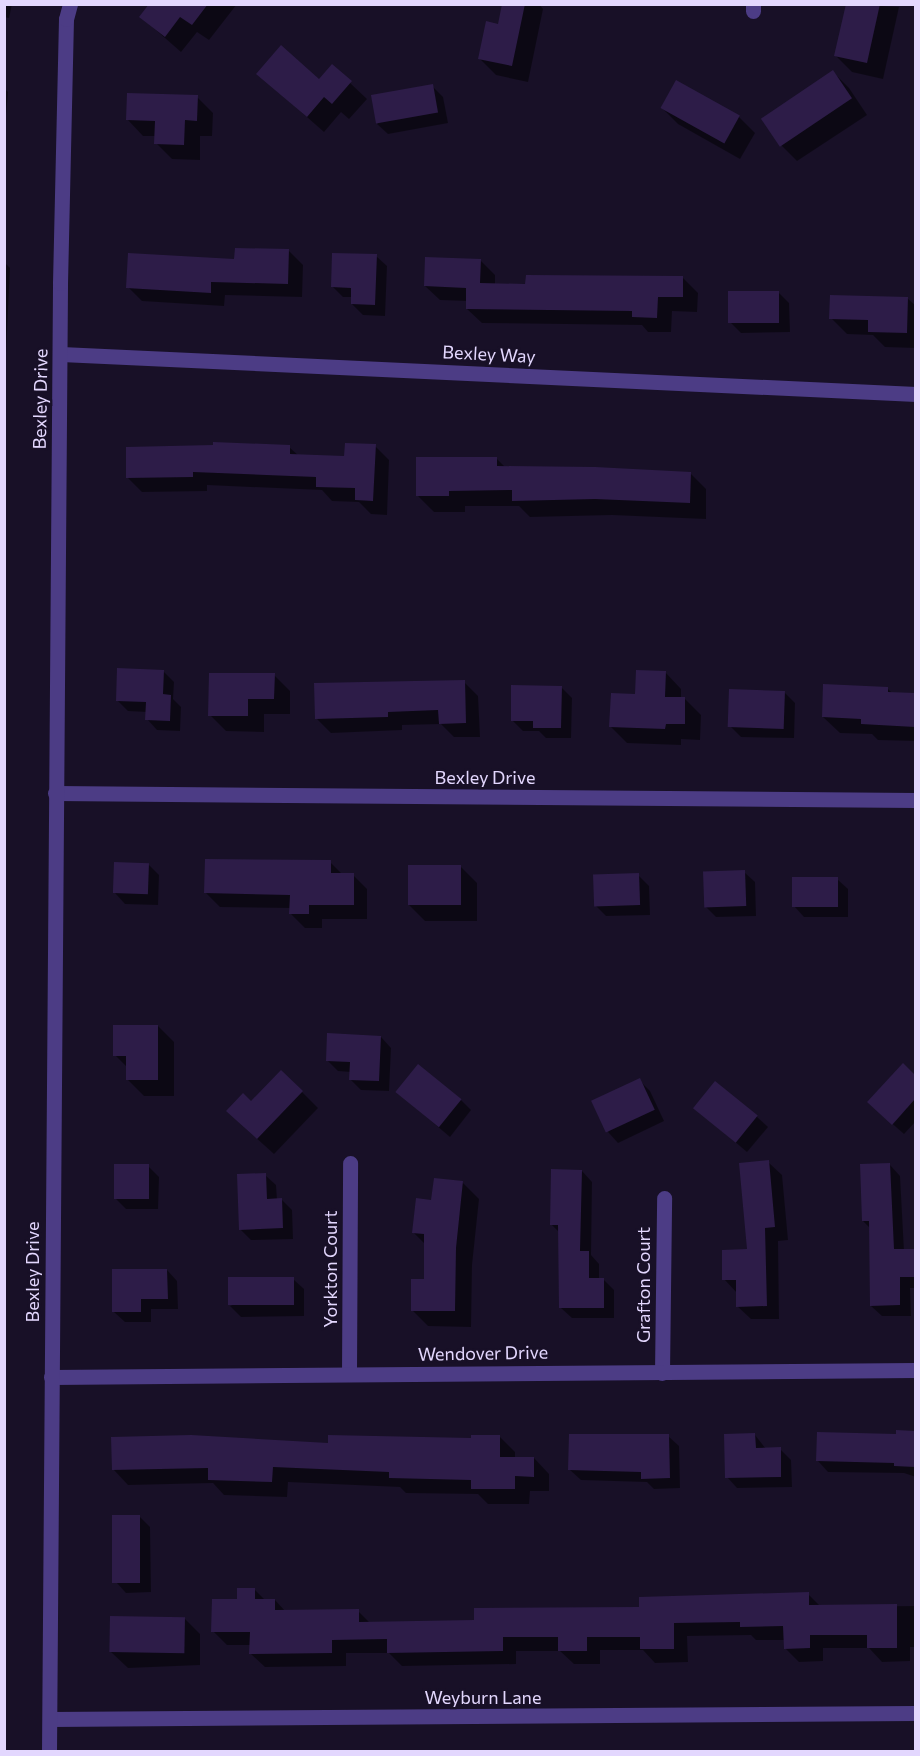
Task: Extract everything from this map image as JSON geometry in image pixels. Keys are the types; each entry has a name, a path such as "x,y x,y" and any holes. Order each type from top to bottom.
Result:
{"street":[{"name":"Bexley Drive","path":"49,1752 55,794 66,19 70,4"},
{"name":"Bexley Way","path":"61,354 915,394"},
{"name":"Bexley Drive","path":"55,794 915,800"},
{"name":"Yorkton Court","path":"349,1374 350,1163"},
{"name":"Grafton Court","path":"662,1373 664,1198"},
{"name":"Wendover Drive","path":"51,1377 915,1370"},
{"name":"Weyburn Lane","path":"50,1719 915,1713"}],"building":[{"path":"149,4 208,4 192,25 180,17 165,37 139,17"},
{"path":"502,4 525,4 512,66 478,59 486,21 498,24"},
{"path":"846,4 880,4 867,63 834,56"},
{"path":"281,45 319,79 332,64 352,81 332,104 324,97 307,117 256,74"},
{"path":"833,70 852,98 780,147 761,119"},
{"path":"676,80 740,115 724,143 660,108"},
{"path":"433,84 438,113 376,123 371,95"},
{"path":"127,93 198,95 197,121 185,120 184,145 154,144 155,121 126,120"},
{"path":"235,248 289,249 288,284 211,282 211,293 126,288 128,253 234,259"},
{"path":"332,253 377,254 375,305 351,304 351,288 331,287"},
{"path":"425,257 481,259 480,283 525,284 526,275 683,276 683,297 658,297 657,318 632,317 632,311 466,309 466,288 424,286"},
{"path":"728,291 779,291 779,323 728,323"},
{"path":"830,295 908,297 907,333 868,332 868,320 829,319"},
{"path":"213,442 290,445 290,454 344,456 345,443 376,444 373,501 355,500 355,488 316,487 316,477 193,472 193,477 126,478 126,447 213,445"},
{"path":"416,457 497,457 497,466 595,467 691,472 690,503 595,499 512,501 512,490 449,491 449,496 416,496"},
{"path":"117,668 164,670 163,694 171,695 170,721 145,720 146,702 116,701"},
{"path":"636,670 666,671 665,697 685,697 685,724 666,724 665,729 609,727 611,693 635,694"},
{"path":"209,673 275,673 274,699 248,699 248,716 208,716"},
{"path":"465,680 466,723 439,724 438,710 388,712 388,717 315,719 314,683"},
{"path":"823,684 888,687 888,692 915,693 915,727 861,724 861,719 822,717"},
{"path":"511,685 562,686 561,728 533,728 533,721 511,721"},
{"path":"729,689 785,691 784,729 728,727"},
{"path":"205,859 331,860 331,873 354,873 354,905 309,905 309,914 289,914 290,895 204,893"},
{"path":"114,862 149,863 148,894 113,893"},
{"path":"408,865 461,865 461,905 408,905"},
{"path":"745,870 746,906 704,907 703,871"},
{"path":"639,873 640,905 594,907 593,875"},
{"path":"792,877 838,877 838,907 792,907"},
{"path":"113,1025 158,1025 158,1080 126,1080 126,1056 113,1056"},
{"path":"327,1033 381,1036 379,1081 349,1080 350,1062 326,1061"},
{"path":"903,1063 915,1075 915,1099 892,1125 867,1102"},
{"path":"418,1064 462,1099 439,1127 395,1092"},
{"path":"281,1070 303,1091 257,1139 226,1111 243,1093 251,1101"},
{"path":"640,1078 655,1110 606,1133 591,1101"},
{"path":"715,1081 758,1116 736,1143 693,1108"},
{"path":"769,1160 775,1227 765,1228 767,1306 736,1307 736,1280 722,1280 722,1250 747,1249 739,1163"},
{"path":"890,1163 894,1249 914,1249 914,1277 900,1277 900,1305 870,1306 869,1221 862,1221 860,1164"},
{"path":"114,1164 149,1164 149,1199 114,1199"},
{"path":"551,1169 582,1170 580,1251 589,1251 589,1278 604,1278 604,1308 559,1308 558,1225 550,1225"},
{"path":"266,1173 267,1199 282,1198 283,1228 239,1230 237,1174"},
{"path":"434,1178 463,1181 456,1248 455,1311 411,1311 411,1279 424,1279 424,1234 412,1233 416,1198 431,1200"},
{"path":"112,1269 167,1269 168,1299 141,1299 141,1312 112,1312"},
{"path":"228,1277 294,1277 294,1305 228,1305"},
{"path":"896,1430 915,1431 915,1467 894,1466 894,1463 816,1461 817,1432 896,1434"},
{"path":"755,1433 756,1448 781,1447 781,1477 725,1478 724,1434"},
{"path":"569,1434 669,1434 670,1478 641,1479 641,1472 568,1470"},
{"path":"191,1435 328,1443 328,1435 471,1438 471,1435 500,1435 500,1457 534,1457 534,1477 515,1476 515,1489 471,1489 471,1480 389,1478 389,1472 273,1467 272,1482 208,1480 208,1468 112,1470 111,1437"},
{"path":"112,1515 140,1515 140,1583 112,1583"},
{"path":"237,1588 255,1588 255,1599 275,1599 275,1610 359,1609 359,1622 474,1620 474,1608 639,1607 639,1597 809,1592 809,1605 897,1604 897,1648 867,1648 867,1635 810,1635 810,1648 784,1649 783,1626 740,1627 740,1622 674,1623 674,1649 640,1649 640,1637 587,1637 587,1651 558,1651 558,1637 503,1637 503,1651 387,1653 387,1639 332,1640 332,1653 249,1654 250,1632 211,1632 212,1599 237,1599"},
{"path":"110,1616 185,1617 184,1653 109,1652"}]}
